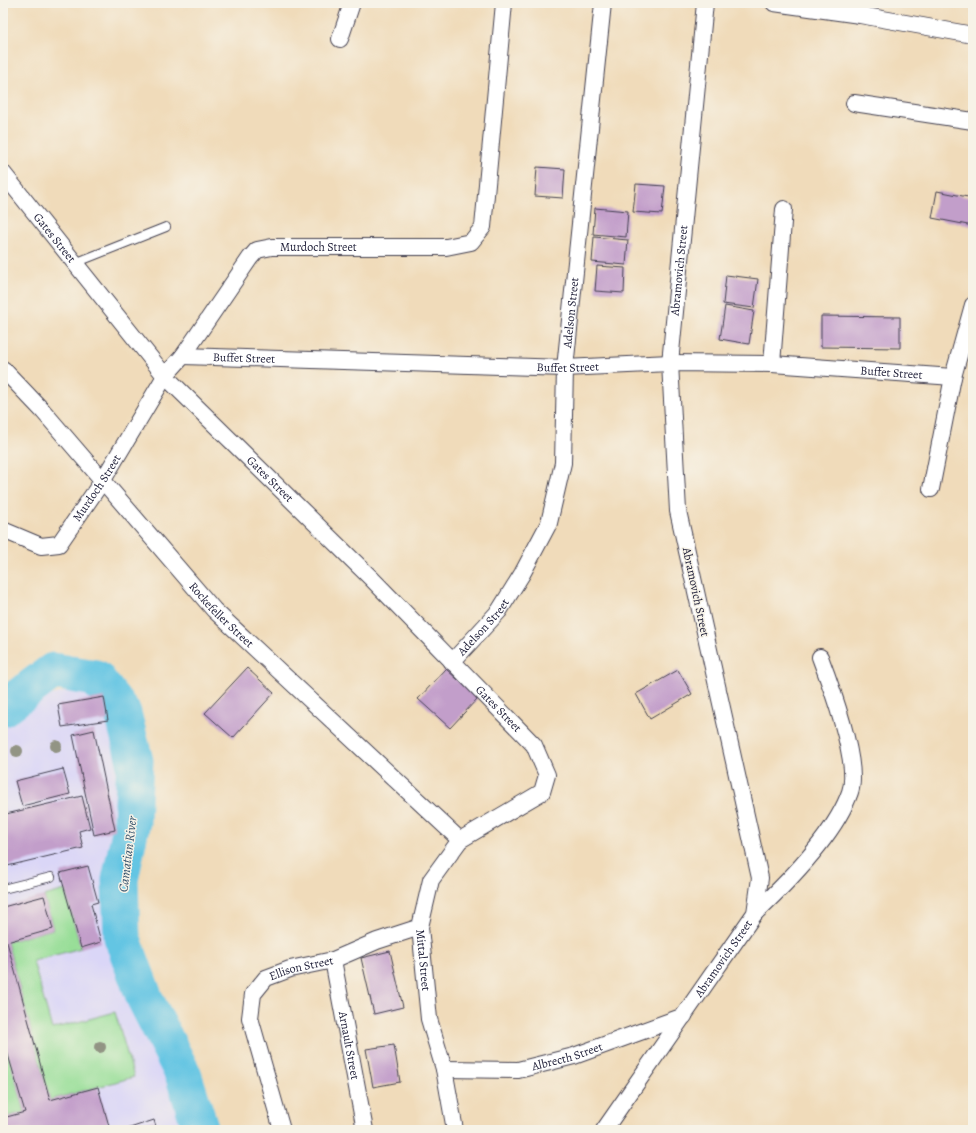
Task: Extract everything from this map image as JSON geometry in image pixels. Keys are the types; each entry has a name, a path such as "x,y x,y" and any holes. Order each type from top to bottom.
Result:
{"street":[{"path":"340,39 352,3"},
{"name":"Murdoch Street","path":"3,530 41,546 59,544 102,480 165,376 183,356 257,250 272,247 446,247 471,242 483,227 504,3"},
{"name":"Adelson Street","path":"452,662 499,611 522,574 549,523 563,463 565,368 602,3"},
{"name":"Abramovich Street","path":"604,1130 755,912 760,878 678,511 670,363 706,3"},
{"path":"774,3 860,15 973,35"},
{"path":"854,103 973,121"},
{"name":"Gates Street","path":"3,173 165,376 371,578 534,745 547,775"},
{"path":"772,364 784,209"},
{"path":"931,489 953,377 973,304"},
{"name":"Buffet Street","path":"183,356 565,368 670,363 772,364 953,377"},
{"name":"Rockefeller Street","path":"3,369 43,411 214,610 460,840"},
{"path":"755,912 790,879 833,825 851,791 851,756 830,684 820,657"},
{"name":"Mittal Street","path":"455,1130 444,1069 429,1019 420,926 431,880 460,840 542,792 547,775"},
{"name":"Ellison Street","path":"282,1130 250,1018 253,994 266,978 290,969 333,960 377,941 420,926"},
{"name":"Arnault Street","path":"333,960 365,1130"},
{"name":"Albrecth Street","path":"444,1069 518,1070 574,1056 684,1016"}],"lane":[{"path":"75,263 166,227"},
{"path":"3,889 51,877"}],"shaded area":[{"path":"91,686 106,697 116,714 128,768 127,805 122,836 117,852 112,901 120,956 141,1018 188,1130 3,1130 3,726 47,696"}],"green space":[{"path":"65,890 81,948 33,961 52,1029 115,1012 134,1077 50,1100 7,942 53,929 44,896"},
{"path":"4,1037 25,1112 3,1118 3,1038"}],"building":[{"path":"537,167 565,169 563,198 535,196"},
{"path":"636,184 665,186 662,214 633,212"},
{"path":"937,191 973,198 973,226 932,218"},
{"path":"595,208 628,211 626,237 593,234"},
{"path":"594,237 628,240 626,265 592,262"},
{"path":"597,266 625,268 624,293 595,291"},
{"path":"726,275 758,279 754,308 723,304"},
{"path":"725,306 754,311 749,344 720,339"},
{"path":"821,316 900,317 900,348 821,347"},
{"path":"247,668 274,693 233,738 205,713"},
{"path":"446,669 478,698 450,728 418,699"},
{"path":"678,670 692,694 650,719 636,694"},
{"path":"104,697 108,720 62,727 58,705"},
{"path":"94,730 115,830 94,835 73,735"},
{"path":"63,769 70,794 22,806 15,781"},
{"path":"82,796 90,828 79,831 83,848 3,867 3,806 6,814"},
{"path":"88,866 98,902 91,904 101,942 81,948 60,873"},
{"path":"44,896 53,929 7,942 50,1100 98,1087 109,1126 101,1128 101,1130 3,1130 3,1118 25,1112 3,1038 3,907"},
{"path":"390,951 403,1007 374,1014 361,958"},
{"path":"394,1045 400,1082 373,1087 366,1049"},
{"path":"154,1120 157,1130 124,1130"}],"waterway":[{"name":"Camatian River","path":"3,708 53,671 96,678 123,713 135,761 132,822 120,880 122,937 145,999 183,1074 201,1130"}]}
